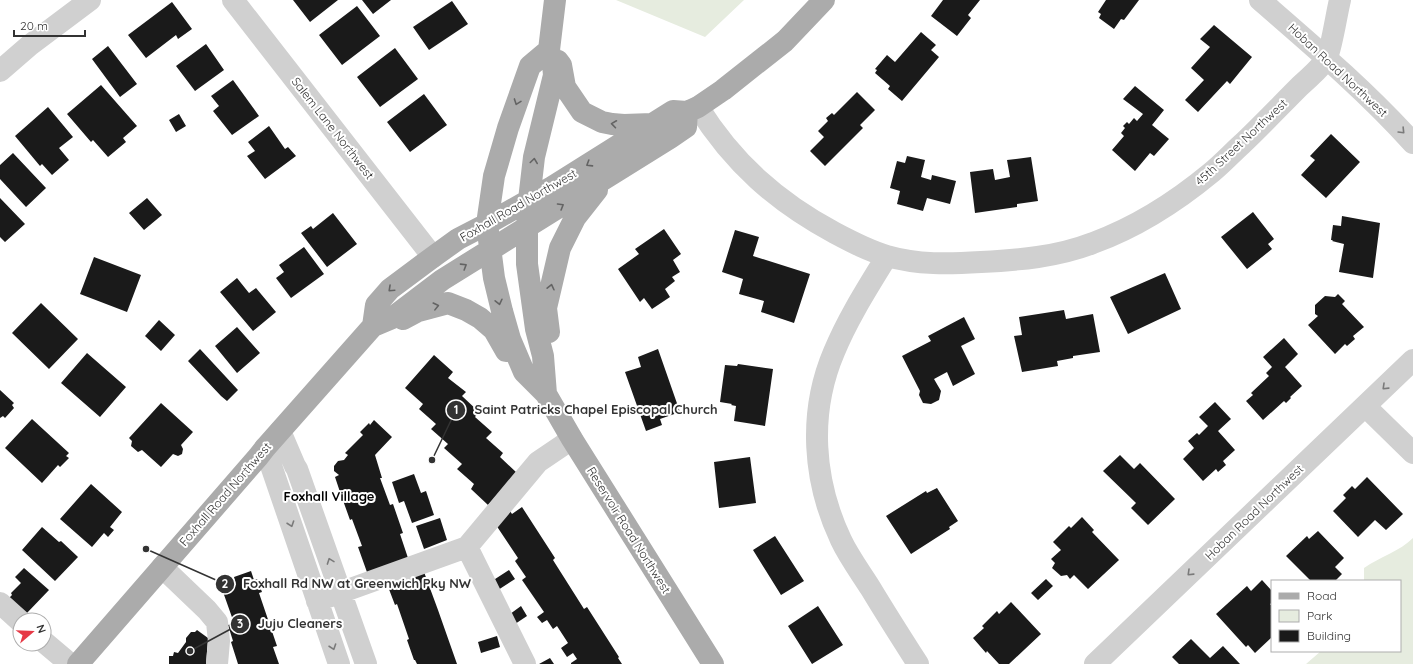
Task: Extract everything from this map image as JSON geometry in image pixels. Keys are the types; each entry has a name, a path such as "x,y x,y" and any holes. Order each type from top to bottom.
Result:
{"main road":[{"name":"Reservoir Road Northwest","path":"546,394 543,356 536,329 526,264 527,226 534,157 554,75 549,50 555,0"},
{"name":"Foxhall Road Northwest","path":"373,326 376,305 390,289 433,257 458,239 552,187 673,111 693,110 723,90 785,41 824,0"},
{"name":"Reservoir Road Northwest","path":"549,50 530,66 510,121 498,156 487,224 494,278 510,338 524,372 546,394 572,439 713,664"},
{"path":"549,50 561,65 565,87 582,112 602,122 612,124 653,124"},
{"name":"Foxhall Road Northwest","path":"78,664 373,326 392,318 442,280 670,138 686,127 693,110"},
{"path":"373,326 396,322 418,311 448,304 466,310 480,318 494,330 526,387 546,394 554,363 546,308 560,248 575,218 605,179"}],"street":[{"path":"4,62 30,45 90,0"},
{"name":"Salem Lane Northwest","path":"233,0 433,257"},
{"name":"Hoban Road Northwest","path":"1260,0 1327,58 1374,102 1413,143"},
{"path":"1327,58 1340,0"},
{"name":"45th Street Northwest","path":"693,110 712,128 731,152 774,194 812,220 856,244 887,256 918,262 943,264 1015,260 1049,255 1093,243 1119,232 1169,204 1214,170 1272,115 1327,58"},
{"path":"887,256 843,330 833,352 820,398 816,445 820,478 827,504 841,540 918,664"},
{"name":"Hoban Road Northwest","path":"1095,664 1413,360"},
{"path":"1365,406 1413,453"},
{"path":"280,431 297,469 366,664"},
{"path":"317,601 467,547 538,462 572,439"},
{"path":"265,448 339,664"},
{"path":"467,547 525,664"},
{"path":"162,567 207,610 217,622 219,641 217,664"},
{"path":"0,603 12,614"},
{"path":"52,649 70,664"}],"green space":[{"path":"616,0 744,0 705,37"},
{"path":"1413,538 1413,664 1306,664 1320,652 1401,652 1401,580 1364,580 1364,568 1408,543"}],"building":[{"path":"293,0 338,0 310,22"},
{"path":"362,0 391,0 373,14"},
{"path":"943,0 980,0 968,15 971,18 957,36 931,16"},
{"path":"1106,0 1139,0 1124,20 1121,19 1114,29 1099,18 1101,14 1098,12"},
{"path":"452,1 468,24 429,50 413,27"},
{"path":"172,2 192,29 178,39 176,35 146,58 128,35"},
{"path":"357,6 380,36 342,65 319,35"},
{"path":"1214,25 1252,57 1230,84 1227,81 1198,112 1185,100 1204,80 1191,68 1210,47 1200,39"},
{"path":"921,32 936,45 931,50 939,57 902,101 888,89 890,86 875,73 877,70 875,69 887,55 895,62"},
{"path":"206,44 224,70 195,91 176,66"},
{"path":"108,46 137,84 120,97 92,59"},
{"path":"395,48 418,79 380,107 357,77"},
{"path":"233,80 259,116 232,135 213,111 219,106 211,96"},
{"path":"101,85 137,126 123,138 126,142 108,157 93,140 91,142 67,114"},
{"path":"1135,86 1164,110 1152,125 1169,139 1154,156 1150,153 1135,171 1112,150 1124,136 1121,133 1125,128 1123,126 1127,122 1129,124 1134,118 1137,121 1143,114 1123,99"},
{"path":"857,92 875,110 860,125 863,128 825,166 810,151 824,137 818,131 828,121 826,118 832,113 834,115"},
{"path":"424,94 447,125 410,152 387,122"},
{"path":"48,107 73,137 59,148 69,160 52,175 42,164 40,166 15,136"},
{"path":"179,114 186,126 176,132 169,120"},
{"path":"269,126 285,149 288,147 296,156 265,179 247,156 255,151 248,142"},
{"path":"1331,134 1360,162 1326,198 1301,175 1315,160 1310,156"},
{"path":"13,153 46,188 26,207 0,179 0,165"},
{"path":"907,156 925,160 921,177 931,180 932,175 956,181 950,204 927,198 923,211 897,204 900,191 890,188 897,161 905,163"},
{"path":"1031,157 1038,201 1017,204 1017,207 975,213 970,172 993,169 995,180 1010,177 1007,160"},
{"path":"0,198 25,224 5,242 0,237"},
{"path":"147,198 162,215 144,230 129,213"},
{"path":"1253,212 1274,239 1268,244 1272,249 1247,269 1221,237"},
{"path":"333,213 357,244 327,267 301,233 311,226 313,229"},
{"path":"1342,216 1380,223 1373,278 1339,272 1344,244 1331,240 1333,225 1341,226"},
{"path":"664,229 681,254 673,260 680,272 672,277 675,281 665,289 670,297 652,309 644,298 640,302 618,269 639,254 635,249"},
{"path":"735,230 759,237 753,256 810,274 794,323 761,312 764,301 739,294 743,279 722,272"},
{"path":"304,247 324,274 291,298 276,278 284,272 279,265"},
{"path":"94,257 141,275 127,312 80,294"},
{"path":"1165,273 1181,309 1128,334 1110,297"},
{"path":"237,278 249,293 256,288 276,312 253,331 220,292"},
{"path":"1338,294 1345,301 1342,304 1364,327 1353,336 1355,339 1347,346 1345,344 1335,354 1308,325 1318,316 1315,314 1315,305 1325,296 1335,297"},
{"path":"41,303 78,339 49,369 12,333"},
{"path":"1064,310 1066,319 1093,314 1100,352 1073,356 1073,358 1057,361 1058,366 1022,372 1014,336 1022,335 1019,317"},
{"path":"964,317 975,339 961,346 975,374 953,386 947,372 934,379 941,391 939,400 931,404 923,403 919,395 920,391 902,356 931,341 928,336"},
{"path":"159,320 175,335 161,351 145,336"},
{"path":"237,327 260,353 237,373 215,346"},
{"path":"1284,338 1298,354 1285,367 1302,386 1286,403 1284,401 1263,420 1246,401 1253,395 1251,393 1269,376 1266,373 1272,367 1263,357"},
{"path":"200,349 238,390 227,401 188,361"},
{"path":"658,349 680,412 660,419 662,425 646,431 625,372 641,367 638,357"},
{"path":"87,353 126,387 100,417 61,383"},
{"path":"434,355 453,372 448,378 466,392 462,396 479,412 475,417 492,432 486,438 503,453 500,457 517,473 488,505 471,489 474,484 457,469 462,464 444,448 448,444 431,429 436,424 419,409 423,404 405,388"},
{"path":"738,364 773,369 765,426 734,421 736,406 720,402 725,365 737,366"},
{"path":"0,390 14,403 12,405 14,408 5,418 3,416 0,418"},
{"path":"1215,402 1231,419 1218,431 1235,450 1223,461 1226,465 1218,472 1216,469 1203,481 1183,459 1194,448 1188,441 1197,433 1199,435 1208,426 1199,417"},
{"path":"161,403 193,432 181,445 183,449 182,454 178,456 173,454 161,467 142,450 138,452 131,446 132,441 129,438"},
{"path":"32,419 69,453 66,456 69,458 60,467 58,465 42,483 5,448"},
{"path":"374,420 392,437 375,455 382,478 380,478 390,505 393,504 403,533 400,534 409,561 368,575 358,547 362,546 352,519 350,520 340,492 335,477 339,475 334,471 334,466 338,461 344,460 348,455 345,453 363,435 360,432"},
{"path":"1120,455 1134,469 1140,463 1175,499 1148,525 1131,508 1136,503 1103,471"},
{"path":"750,457 756,503 719,508 714,462"},
{"path":"414,474 421,493 426,491 434,515 412,523 404,501 399,503 392,482"},
{"path":"1367,477 1403,514 1386,530 1375,520 1358,537 1333,511 1346,498 1343,495 1352,486 1355,489"},
{"path":"91,484 122,512 110,527 114,530 108,537 104,533 92,547 60,519"},
{"path":"937,488 958,521 949,527 950,529 911,554 886,516 926,491 927,493"},
{"path":"522,507 555,558 553,560 584,609 587,607 622,664 571,664 577,659 573,653 567,657 561,648 568,643 557,626 553,629 547,620 542,623 537,617 544,612 522,580 526,577 515,561 518,558 494,522 510,511 512,514"},
{"path":"1082,517 1094,530 1092,532 1119,560 1088,589 1074,575 1070,579 1067,575 1061,576 1052,568 1055,563 1051,559 1061,550 1053,542 1069,526 1071,528"},
{"path":"440,518 447,540 424,549 416,526"},
{"path":"42,527 59,542 61,541 78,557 55,581 22,550"},
{"path":"1318,531 1344,558 1335,567 1342,574 1336,580 1310,580 1286,556 1307,536 1309,539"},
{"path":"775,536 804,581 781,595 753,550"},
{"path":"24,568 49,590 28,612 24,612 9,598 12,595 11,593 21,583 15,577"},
{"path":"509,570 515,579 498,590 492,581"},
{"path":"251,571 254,580 257,579 262,592 259,593 277,646 273,647 279,664 238,664 231,642 233,641 228,625 234,623 222,589 236,585 234,577"},
{"path":"424,572 457,664 417,664 414,660 407,640 409,639 397,604 395,605 387,584"},
{"path":"1046,579 1053,586 1038,600 1031,593"},
{"path":"1262,580 1271,590 1271,638 1255,653 1248,645 1246,647 1216,614 1247,586 1251,591"},
{"path":"1011,602 1041,634 1009,664 999,664 987,651 986,653 973,638 984,628 982,626 997,611 999,614"},
{"path":"521,606 527,616 512,626 506,617"},
{"path":"818,606 843,645 812,664 788,626"},
{"path":"197,630 208,638 206,664 169,664 169,656 173,656 174,652 178,653 186,642 186,638 191,632 195,632"},
{"path":"497,636 500,647 481,653 478,642"},
{"path":"1191,639 1210,658 1223,646 1240,664 1179,664 1172,657"},
{"path":"550,658 554,664 539,664"}],"place":[{"name":"Saint Patricks Chapel Episcopal Church","path":"432,460"},
{"name":"Foxhall Rd NW at Greenwich Pky NW","path":"146,549"},
{"name":"Juju Cleaners","path":"190,651"}],"district":[{"name":"Foxhall Village","path":"329,496"}]}
